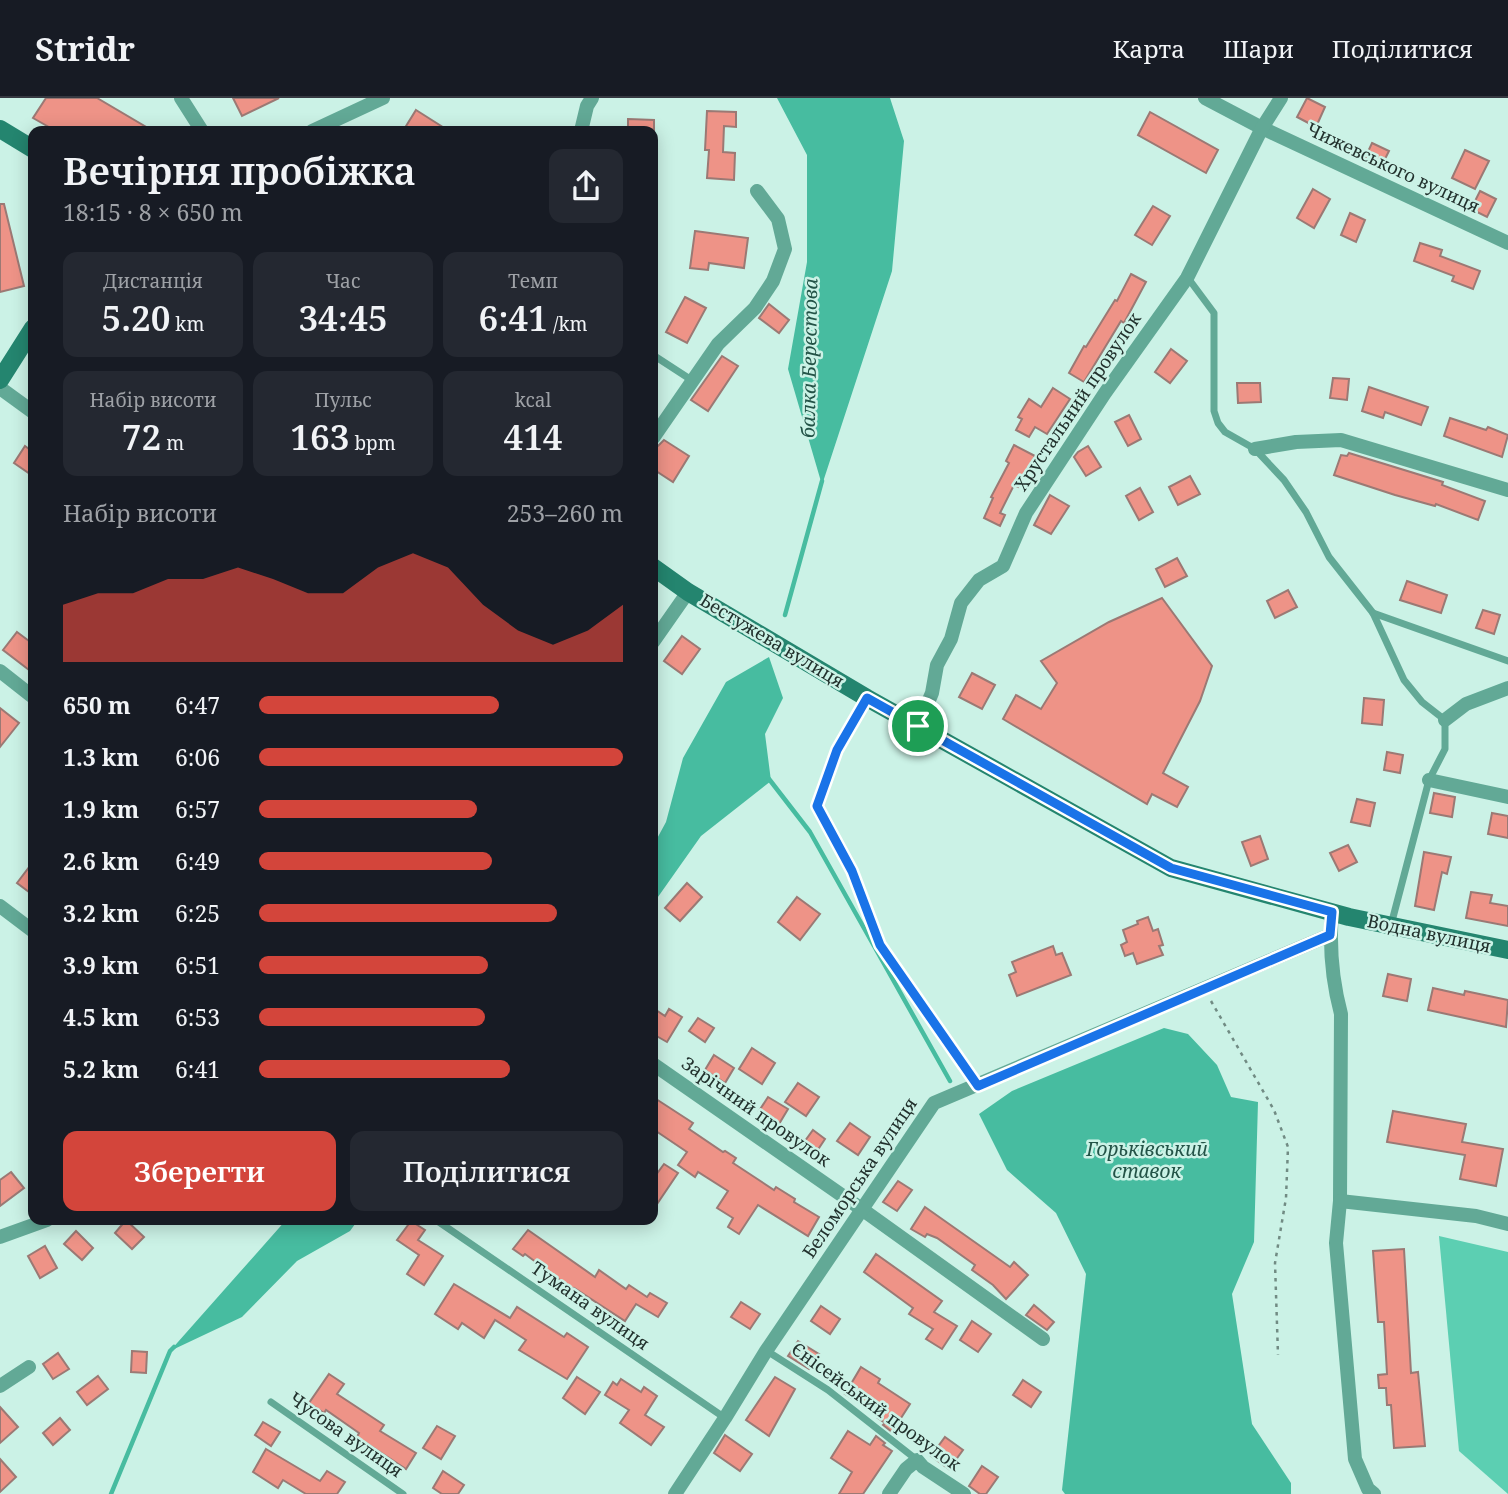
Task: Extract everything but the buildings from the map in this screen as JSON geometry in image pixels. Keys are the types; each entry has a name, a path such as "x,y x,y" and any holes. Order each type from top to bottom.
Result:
{"street":[{"path":"180,98 199,126"},
{"path":"323,126 383,98"},
{"path":"582,126 592,98"},
{"name":"Чижевського вулиця","path":"1205,98 1262,128 1508,243"},
{"name":"Хрустальний провулок","path":"918,726 932,693 937,665 951,639 961,603 979,580 1003,566 1026,513 1105,393 1187,278 1262,128 1281,98"},
{"path":"0,129 28,146"},
{"path":"658,431 718,344 755,308 773,281 785,249 778,219 757,191"},
{"path":"0,380 28,336"},
{"path":"0,388 28,408"},
{"path":"1255,449 1296,442 1341,440 1508,490"},
{"name":"Бестужева вулиця","path":"658,571 688,592 893,712"},
{"path":"658,635 688,592"},
{"path":"0,671 28,693"},
{"path":"1445,720 1466,704 1508,688"},
{"name":"Водна вулиця","path":"893,712 1171,868 1332,912 1508,950"},
{"path":"1429,780 1508,797"},
{"path":"0,906 28,927"},
{"path":"1332,912 1330,935 1334,985 1341,1014 1340,1201 1336,1242 1355,1460 1368,1489 1374,1494"},
{"name":"Беломорська вулиця","path":"675,1494 766,1350 934,1103 1330,935"},
{"name":"Зарічний провулок","path":"658,1067 1042,1339"},
{"path":"1340,1201 1476,1216 1508,1224"},
{"path":"0,1237 33,1225"},
{"path":"0,1386 29,1367"},
{"path":"889,1494 906,1469 917,1460"},
{"name":"Єнісейський провулок","path":"917,1460 923,1467 964,1494"}],"lane":[{"path":"1187,278 1214,313 1214,411 1218,423 1225,432 1255,449 1284,480 1306,512 1329,557 1373,613 1404,680 1422,702 1445,720 1445,749 1429,780 1391,925"},
{"path":"658,358 693,381"},
{"path":"1373,613 1508,661"},
{"path":"867,698 837,750 817,806 852,871 880,945 978,1086"},
{"name":"Тумана вулиця","path":"443,1225 725,1418"},
{"name":"Єнісейський провулок","path":"766,1350 828,1390 917,1460"},
{"name":"Чусова вулиця","path":"271,1402 403,1494"}],"path":[{"path":"1204,989 1274,1110 1288,1147 1286,1198 1275,1263 1278,1355"}],"shaded area":[{"path":"1439,1236 1508,1252 1508,1494 1459,1451"}],"water":[{"path":"777,98 890,98 904,141 892,271 822,485 788,369 807,262 807,155"},
{"path":"769,657 783,698 765,734 771,781 701,836 658,897 658,837 666,822 683,758 726,682"},
{"name":"Горьківський ставок","path":"1164,1028 1188,1034 1217,1065 1231,1097 1258,1102 1254,1242 1232,1294 1252,1424 1291,1483 1291,1494 1065,1494 1062,1490 1086,1274 1056,1213 1007,1170 979,1114 1012,1091"},
{"path":"282,1225 354,1225 350,1231 297,1261 242,1317 170,1351"}],"waterway":[{"name":"балка Берестова","path":"785,615 822,481"},
{"path":"769,779 810,832 950,1081"},
{"name":"балка Берестова","path":"111,1494 170,1351 174,1347"}],"route":[{"path":"867,698 918,726 1171,868 1332,912 1330,935 978,1086 880,945 852,871 817,806 837,750 867,698"}]}
